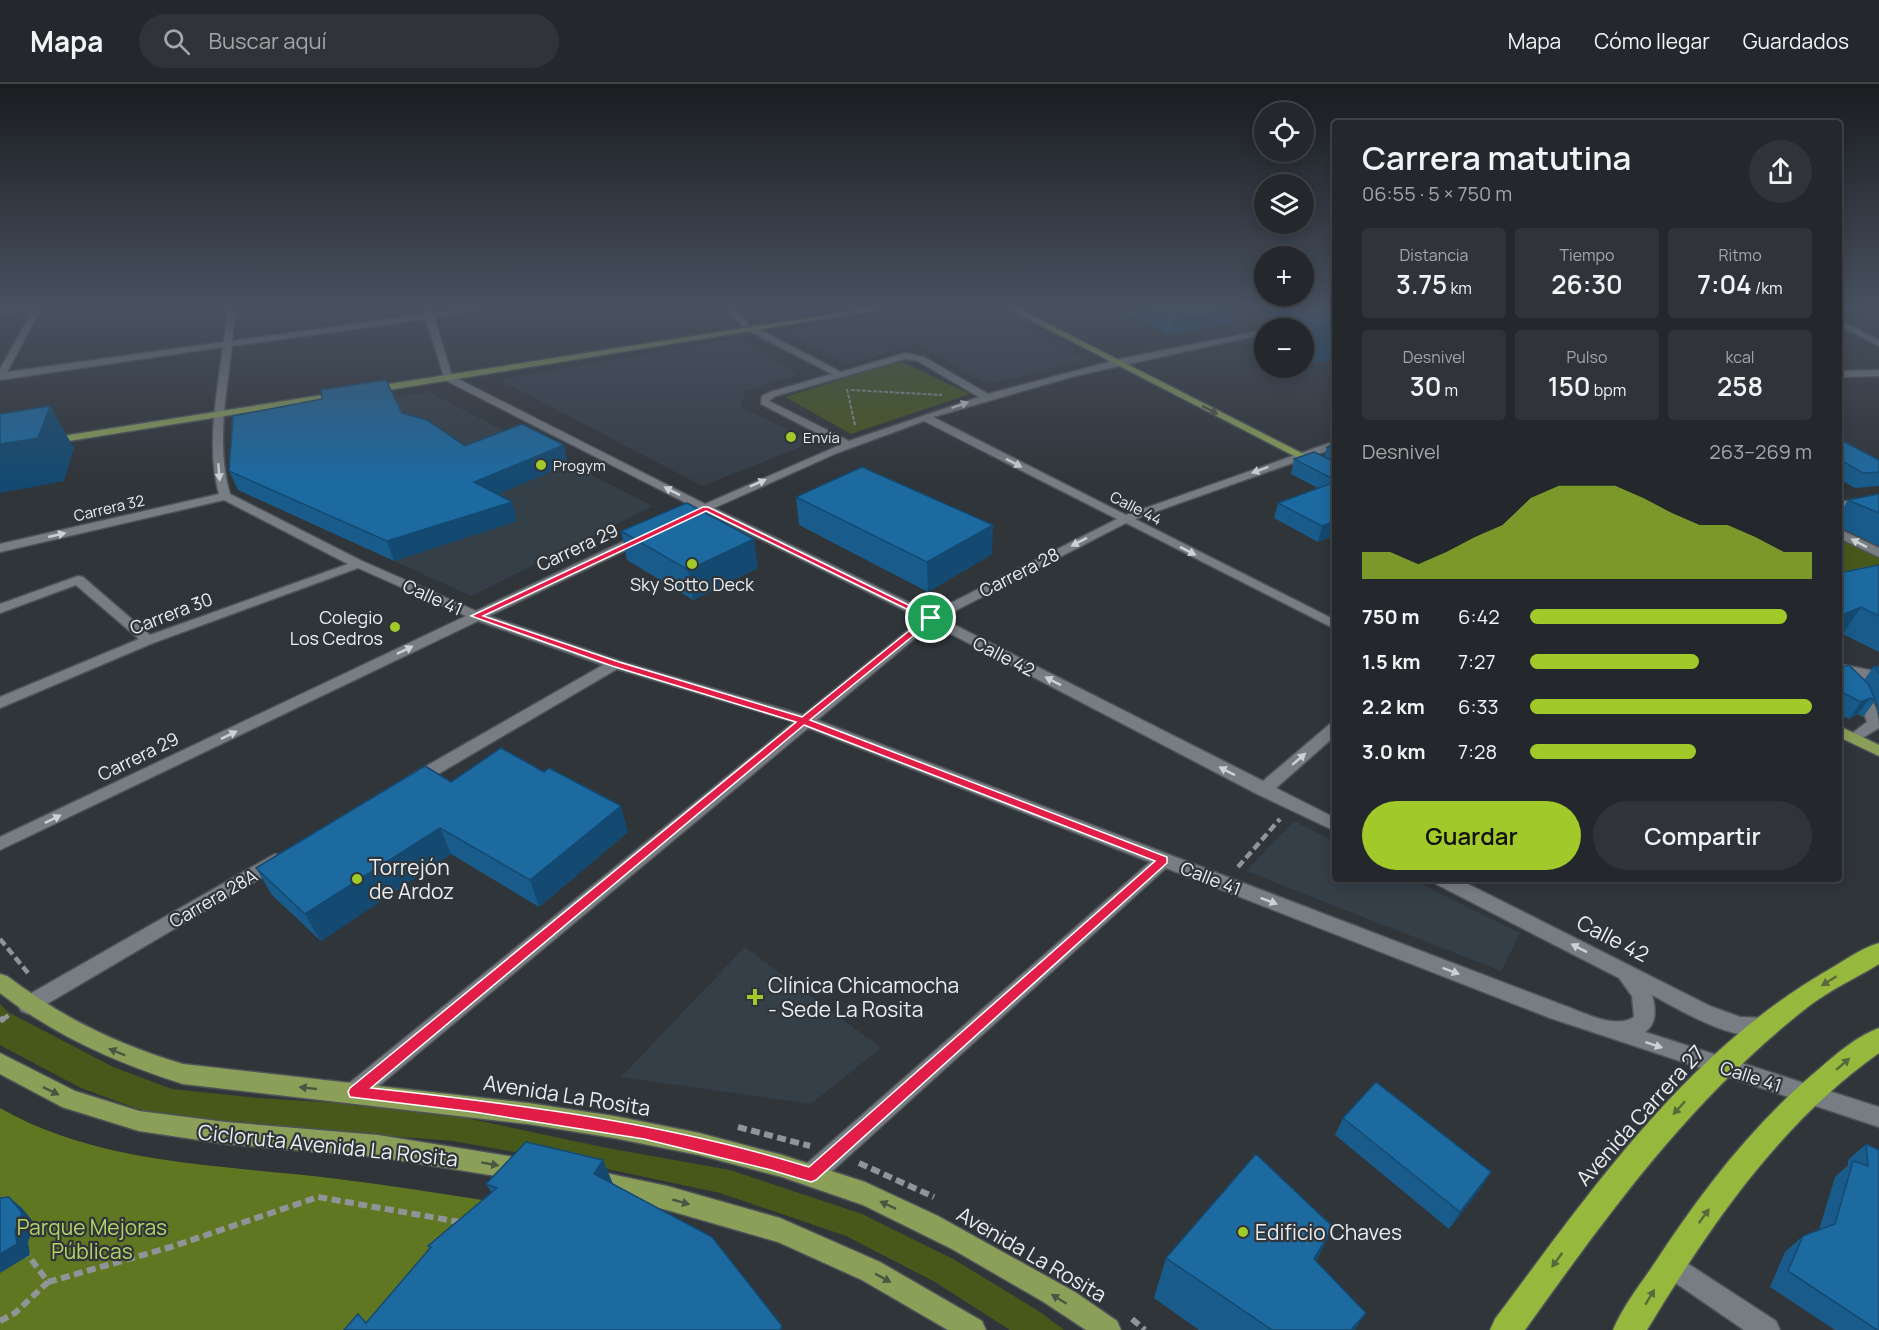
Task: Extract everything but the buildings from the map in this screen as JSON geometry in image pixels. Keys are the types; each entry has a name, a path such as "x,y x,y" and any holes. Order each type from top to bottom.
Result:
{"highway":[{"name":"Avenida Carrera 27","path":"1506,1330 1594,1210 1675,1112 1719,1066 1802,998 1879,952"},
{"path":"1629,1330 1670,1264 1749,1156 1809,1094 1855,1054 1879,1039"}],"main road":[{"path":"35,440 509,365"},
{"path":"1122,365 1332,472"},
{"path":"357,386 447,375"},
{"path":"221,411 345,388"},
{"path":"1842,732 1879,752"},
{"name":"Avenida La Rosita","path":"0,982 28,1005 87,1039 139,1062 183,1074 474,1106 644,1132 761,1160 811,1175 866,1195 929,1224 1009,1268 1108,1330"},
{"path":"0,1063 70,1100 139,1121 226,1133 378,1146 544,1173"},
{"path":"578,1179 667,1198 780,1230 872,1271 973,1330"}],"street":[{"path":"0,376 77,365"},
{"path":"225,496 221,488 218,467 226,365"},
{"path":"444,365 447,375"},
{"path":"825,365 841,373"},
{"path":"854,443 769,405 764,400 766,397 869,365"},
{"path":"932,365 987,397"},
{"path":"673,523 779,474 924,417 987,397 1110,365"},
{"path":"1842,374 1879,373"},
{"name":"Calle 42","path":"447,375 706,508 931,618 1332,824"},
{"name":"Calle 44","path":"924,417 1332,623"},
{"name":"Carrera 28","path":"355,1092 803,721 931,618 1125,519 1332,445"},
{"name":"Carrera 32","path":"0,548 225,496"},
{"name":"Calle 41","path":"225,496 358,564 476,616 615,664 784,713 1612,1032 1879,1117"},
{"path":"1842,504 1879,499"},
{"name":"Carrera 29","path":"0,844 652,534"},
{"path":"1842,534 1879,553"},
{"name":"Carrera 30","path":"0,703 148,640 358,564"},
{"path":"0,609 78,580 148,640"},
{"path":"400,789 615,664"},
{"path":"1842,670 1865,673 1879,680"},
{"path":"1842,673 1856,686 1871,706 1875,724 1854,738"},
{"path":"1263,789 1332,731"},
{"name":"Carrera 28A","path":"28,1005 287,855"},
{"path":"811,1175 1163,860"},
{"name":"Calle 42","path":"1448,882 1712,1015 1739,1026 1767,1027"},
{"path":"1611,964 1629,977 1642,993 1647,1009 1643,1022 1631,1030 1612,1032"},
{"path":"1670,1264 1767,1330"}],"path":[{"path":"841,373 847,389 854,443"},
{"path":"847,389 987,397"},
{"path":"1224,883 1293,804"},
{"path":"0,1321 15,1313 48,1282 171,1246 318,1197 474,1224"},
{"path":"20,1254 30,1255 48,1282"}],"shaded area":[{"path":"584,365 782,365 798,375 745,391 740,407 813,442 702,486 500,380"},
{"path":"954,365 1064,365 987,384"},
{"path":"427,392 653,506 471,596 238,490 242,421"},
{"path":"1294,821 1332,840 1332,882 1417,882 1520,933 1501,971 1246,871"},
{"name":"Clínica Chicamocha - Sede La Rosita","path":"745,947 881,1048 811,1104 621,1077"}],"green space":[{"path":"887,365 909,365 970,394 851,434 785,397"},
{"path":"1842,536 1879,555 1879,577 1842,585"},
{"path":"0,1004 8,1012 113,1067 172,1089 337,1103 466,1118 607,1148 730,1170 862,1214 955,1260 1040,1312 1064,1330 1010,1330 935,1282 846,1236 720,1193 598,1167 453,1141 233,1124 146,1112 81,1088 0,1045"},
{"name":"Parque Mejoras Públicas","path":"0,1108 37,1126 75,1140 157,1159 348,1180 529,1207 431,1330 0,1330"}],"place":[{"name":"Envía","path":"791,437"},
{"name":"Progym","path":"541,465"},
{"name":"Sky Sotto Deck","path":"692,564"},
{"name":"Colegio Los Cedros","path":"395,627"},
{"name":"Torrejón de Ardoz","path":"357,879"},
{"name":"Clínica Chicamocha - Sede La Rosita","path":"755,997"},
{"name":"Edificio Chaves","path":"1243,1232"}],"route":[{"path":"931,618 706,508 476,616 615,664 784,713 803,721 355,1092 474,1106 644,1132 771,1162 811,1175 1163,860 803,721 931,618"}]}
